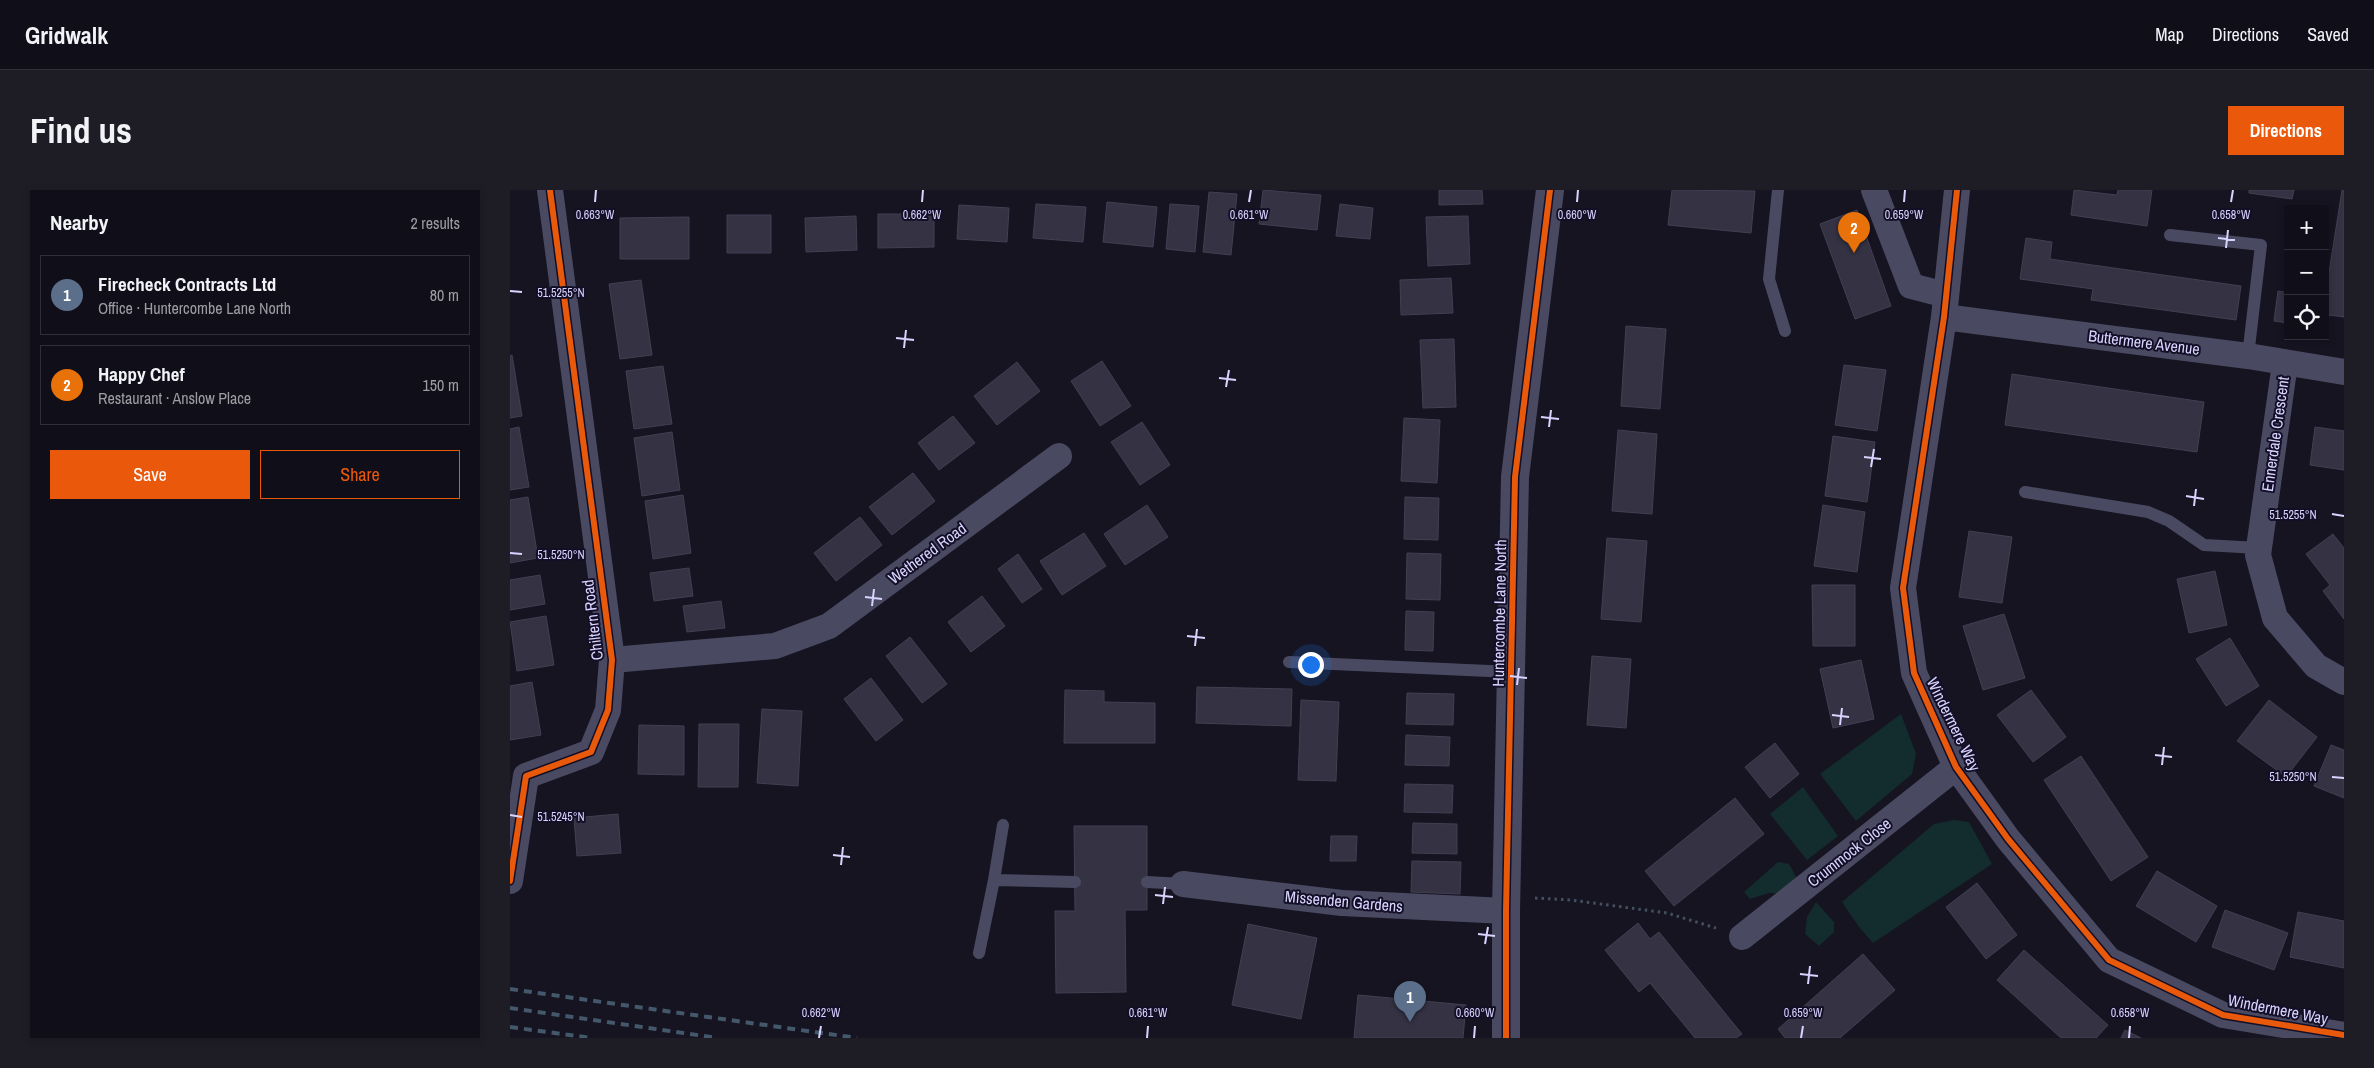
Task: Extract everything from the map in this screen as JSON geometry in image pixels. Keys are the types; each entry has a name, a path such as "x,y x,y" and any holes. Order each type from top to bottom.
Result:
{"street":[{"name":"Chiltern Road","path":"510,881 526,776 591,752 608,710 612,660 550,190"},
{"name":"Huntercombe Lane North","path":"1506,1038 1506,904 1515,478 1550,190"},
{"name":"Buttermere Avenue","path":"1874,190 1911,286 1944,306 2344,372"},
{"name":"Windermere Way","path":"1957,190 1944,306 1903,588 1914,673 1956,767 2008,839 2109,960 2224,1015 2344,1035"},
{"name":"Ennerdale Crescent","path":"2286,363 2258,554 2275,618 2316,666 2344,682"},
{"name":"Wethered Road","path":"612,660 775,646 829,626 1059,456"},
{"name":"Crummock Close","path":"1742,937 1956,767"},
{"name":"Missenden Gardens","path":"1183,884 1342,903 1506,904"}],"lane":[{"path":"1778,190 1769,279 1785,331"},
{"path":"2170,235 2261,245 2248,356"},
{"path":"2026,492 2148,512 2169,521 2204,545 2259,548"},
{"path":"1289,662 1511,672"},
{"path":"979,953 1003,825"},
{"path":"994,880 1075,882"},
{"path":"1147,882 1183,884"}],"path":[{"path":"1506,904 1571,900 1667,913 1742,937"}],"green space":[{"path":"1901,714 1916,754 1912,774 1856,821 1820,774"},
{"path":"1803,787 1838,836 1807,860 1770,814"},
{"path":"1954,820 1969,822 1992,864 1873,943 1859,927 1842,902 1934,824"},
{"path":"1778,862 1789,864 1799,882 1787,894 1769,893 1750,899 1744,892"},
{"path":"1816,902 1834,922 1834,932 1819,946 1805,934 1807,917"}],"building":[{"path":"1263,190 1321,195 1317,230 1259,224"},
{"path":"1439,190 1482,190 1483,204 1439,205"},
{"path":"1672,190 1755,191 1751,233 1668,225"},
{"path":"2074,190 2117,195 2118,190 2152,190 2147,226 2071,215"},
{"path":"2249,190 2294,190 2292,199 2249,193"},
{"path":"2342,190 2344,190 2344,317 2329,315 2329,273"},
{"path":"1209,192 1237,194 1231,255 1203,252"},
{"path":"1107,202 1157,207 1153,247 1103,242"},
{"path":"1036,204 1086,207 1083,242 1033,238"},
{"path":"1170,204 1199,206 1195,252 1166,249"},
{"path":"1340,204 1373,208 1370,239 1336,236"},
{"path":"959,205 1009,208 1007,242 957,239"},
{"path":"1857,210 1891,306 1855,319 1820,224"},
{"path":"878,214 934,214 934,247 878,248"},
{"path":"727,215 771,215 771,253 727,253"},
{"path":"856,216 857,250 806,252 805,218"},
{"path":"1468,216 1470,264 1428,266 1426,217"},
{"path":"689,217 689,259 620,259 620,218"},
{"path":"2026,238 2052,242 2050,259 2241,286 2236,320 2091,300 2093,289 2020,279"},
{"path":"1451,278 1453,313 1401,315 1400,280"},
{"path":"641,280 652,355 620,359 609,284"},
{"path":"2278,291 2284,292 2284,322 2274,321"},
{"path":"1626,326 1666,329 1660,409 1621,406"},
{"path":"1454,339 1456,407 1423,408 1420,340"},
{"path":"512,355 522,416 510,418 510,356"},
{"path":"1102,361 1131,406 1100,426 1071,381"},
{"path":"1017,362 1040,391 997,425 974,396"},
{"path":"1844,365 1886,370 1877,431 1835,425"},
{"path":"663,366 672,424 634,429 626,371"},
{"path":"2012,374 2204,402 2197,452 2005,425"},
{"path":"953,416 975,443 939,470 918,443"},
{"path":"1404,418 1440,420 1437,483 1401,481"},
{"path":"1142,422 1170,465 1140,485 1111,442"},
{"path":"519,427 529,487 510,490 510,429"},
{"path":"2315,427 2344,431 2344,470 2310,465"},
{"path":"1618,430 1657,434 1652,514 1612,511"},
{"path":"672,432 680,490 642,496 634,438"},
{"path":"1833,436 1875,442 1867,502 1825,496"},
{"path":"913,473 935,501 892,535 869,507"},
{"path":"683,495 691,553 653,559 645,501"},
{"path":"528,497 538,558 510,563 510,500"},
{"path":"1405,497 1439,498 1438,540 1404,539"},
{"path":"1147,505 1168,537 1125,565 1104,534"},
{"path":"1823,505 1865,512 1857,572 1814,566"},
{"path":"860,517 882,545 836,581 814,553"},
{"path":"1969,531 2012,537 2002,603 1959,597"},
{"path":"1084,533 1106,566 1062,595 1040,561"},
{"path":"2333,534 2344,548 2344,619 2323,591 2330,585 2306,554"},
{"path":"1607,538 1647,541 1641,622 1601,619"},
{"path":"1407,553 1441,554 1440,600 1406,599"},
{"path":"1018,554 1042,589 1022,603 998,569"},
{"path":"689,568 693,596 654,601 650,573"},
{"path":"2215,571 2227,625 2189,633 2177,579"},
{"path":"540,575 545,604 510,610 510,580"},
{"path":"1812,585 1855,585 1855,646 1813,646"},
{"path":"982,596 1005,626 971,652 948,622"},
{"path":"721,601 725,628 687,632 683,606"},
{"path":"1406,611 1434,612 1433,651 1405,650"},
{"path":"2004,614 2025,678 1983,690 1963,626"},
{"path":"546,616 554,665 517,671 510,622"},
{"path":"910,637 947,684 922,703 886,656"},
{"path":"2230,638 2259,686 2226,706 2196,659"},
{"path":"1592,656 1631,659 1626,728 1587,725"},
{"path":"1861,660 1874,719 1833,728 1820,669"},
{"path":"871,678 903,720 876,741 844,699"},
{"path":"532,682 541,735 510,740 510,686"},
{"path":"1197,687 1292,689 1291,726 1196,723"},
{"path":"1065,690 1104,691 1104,702 1155,703 1155,743 1064,743"},
{"path":"2031,690 2066,737 2033,762 1997,715"},
{"path":"1407,693 1454,694 1453,725 1406,724"},
{"path":"1301,700 1339,702 1336,781 1298,780"},
{"path":"2269,700 2317,737 2286,777 2237,741"},
{"path":"762,709 802,711 798,786 757,783"},
{"path":"699,724 739,724 738,787 698,787"},
{"path":"639,725 684,726 684,775 638,774"},
{"path":"1406,735 1450,737 1449,766 1405,765"},
{"path":"1775,743 1799,774 1770,798 1745,767"},
{"path":"2331,745 2344,750 2344,798 2314,786"},
{"path":"2081,756 2148,857 2111,881 2044,780"},
{"path":"1405,784 1453,785 1452,813 1404,812"},
{"path":"1735,798 1764,834 1674,906 1645,871"},
{"path":"618,814 621,853 577,856 574,818"},
{"path":"1413,823 1457,824 1457,854 1412,853"},
{"path":"1074,826 1147,826 1147,910 1125,910 1126,992 1056,993 1055,911 1075,911"},
{"path":"1331,836 1357,836 1356,861 1330,861"},
{"path":"1412,861 1461,862 1460,894 1411,892"},
{"path":"2157,871 2217,906 2196,942 2136,906"},
{"path":"1977,883 2017,935 1986,959 1946,907"},
{"path":"2225,910 2288,933 2274,970 2212,947"},
{"path":"2298,912 2344,921 2344,968 2290,957"},
{"path":"1638,923 1650,939 1659,932 1742,1034 1736,1038 1695,1038 1650,983 1639,992 1605,950"},
{"path":"1248,924 1317,938 1301,1019 1232,1005"},
{"path":"2024,950 2108,1025 2096,1038 2061,1038 1997,980"},
{"path":"1863,954 1895,990 1840,1038 1785,1038 1778,1029"},
{"path":"1358,995 1466,1005 1463,1038 1354,1038"},
{"path":"2125,1030 2141,1038 2121,1038"}],"railway":[{"path":"510,989 857,1038"},
{"path":"510,1008 718,1038"},
{"path":"510,1027 592,1038"}],"cycle path":[{"path":"510,881 526,776 591,752 608,710 612,660 550,190"},
{"path":"1506,1038 1506,911 1515,477 1550,190"},
{"path":"1957,190 1944,317 1903,588 1914,673 1956,767 2008,839 2109,960 2223,1015 2344,1035"}],"place":[{"name":"Happy Chef","path":"1854,253"},
{"name":"Firecheck Contracts Ltd","path":"1410,1022"}]}
